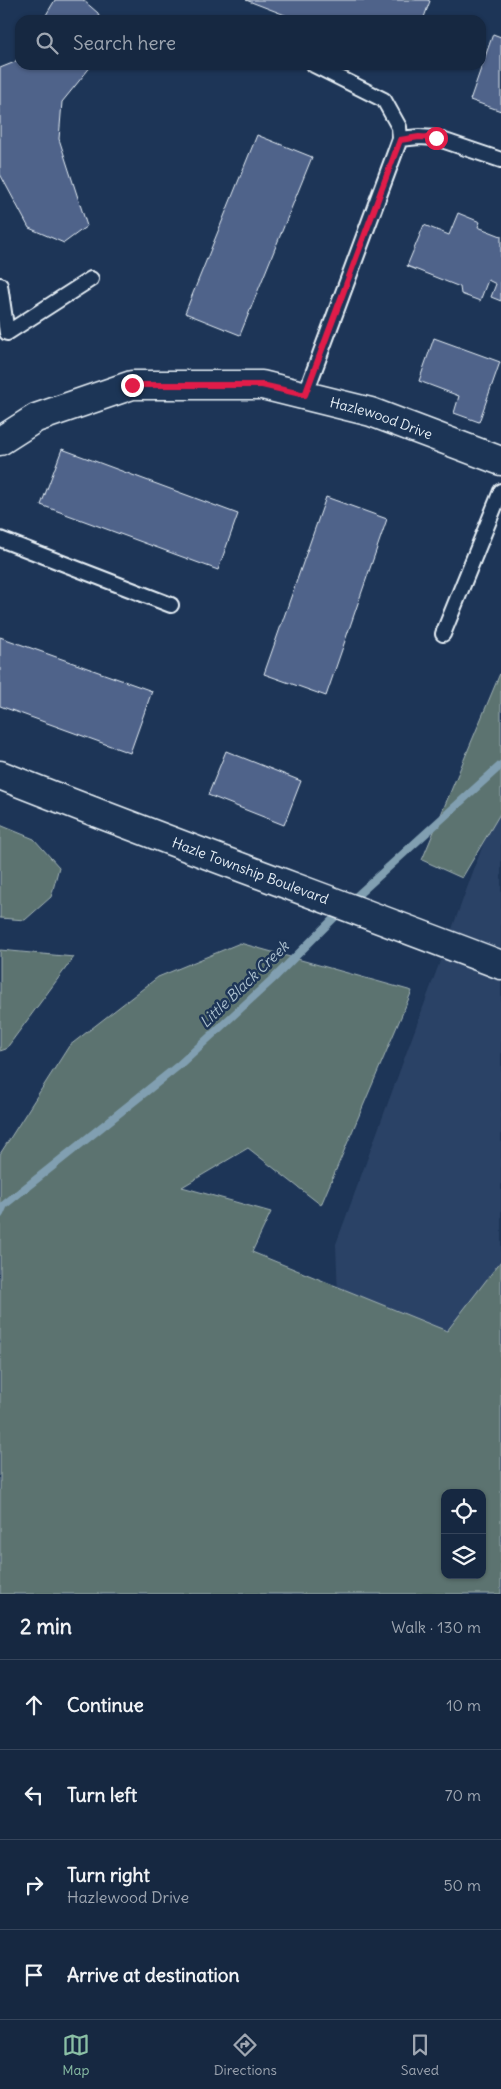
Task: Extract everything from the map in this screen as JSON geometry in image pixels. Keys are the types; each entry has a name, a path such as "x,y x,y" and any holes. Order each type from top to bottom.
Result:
{"street":[{"name":"Hazlewood Drive","path":"0,442 36,418 132,385 262,385 371,412 501,461"},
{"name":"Hazle Township Boulevard","path":"0,775 120,823 364,912 501,965"}],"lane":[{"path":"305,395 400,140 399,127 384,100 324,70"},
{"path":"400,140 419,137 436,138 501,160"},
{"path":"0,285 7,333 91,279"},
{"path":"443,634 501,491"},
{"path":"0,539 171,605"}],"shaded area":[{"path":"501,796 501,1594 350,1594 336,1244"}],"green space":[{"path":"501,671 501,812 462,878 422,860"},
{"path":"0,825 34,839 59,867 51,897 25,920 0,918"},
{"path":"240,943 412,991 321,1205 248,1148 182,1187 271,1212 252,1252 447,1331 501,1261 501,1594 0,1594 0,1154 69,1046 158,977"},
{"path":"0,950 74,957 6,1049 0,1051"}],"building":[{"path":"55,0 83,0 99,15 46,15"},
{"path":"246,0 430,1 425,15 285,15"},
{"path":"493,34 501,37 501,111 470,100 480,70 486,70 486,54"},
{"path":"15,62 15,70 88,70 62,102 59,139 87,226 64,243 29,228 0,174 0,68"},
{"path":"257,135 312,157 240,335 185,313"},
{"path":"458,213 480,222 478,227 501,236 501,301 491,297 496,284 488,280 480,301 461,294 460,287 407,266 424,225 449,235"},
{"path":"434,338 500,362 479,422 454,413 459,396 419,381"},
{"path":"62,449 238,514 218,570 41,505"},
{"path":"326,497 387,519 326,696 264,674"},
{"path":"0,637 152,691 130,753 0,706"},
{"path":"226,751 301,781 284,825 208,795"}],"waterway":[{"name":"Little Black Creek","path":"349,903 501,765"},
{"name":"Little Black Creek","path":"0,1214 4,1205 178,1066 276,976 341,911"}],"route":[{"path":"132,385 262,385 305,395 400,140 419,137 436,138"}]}
